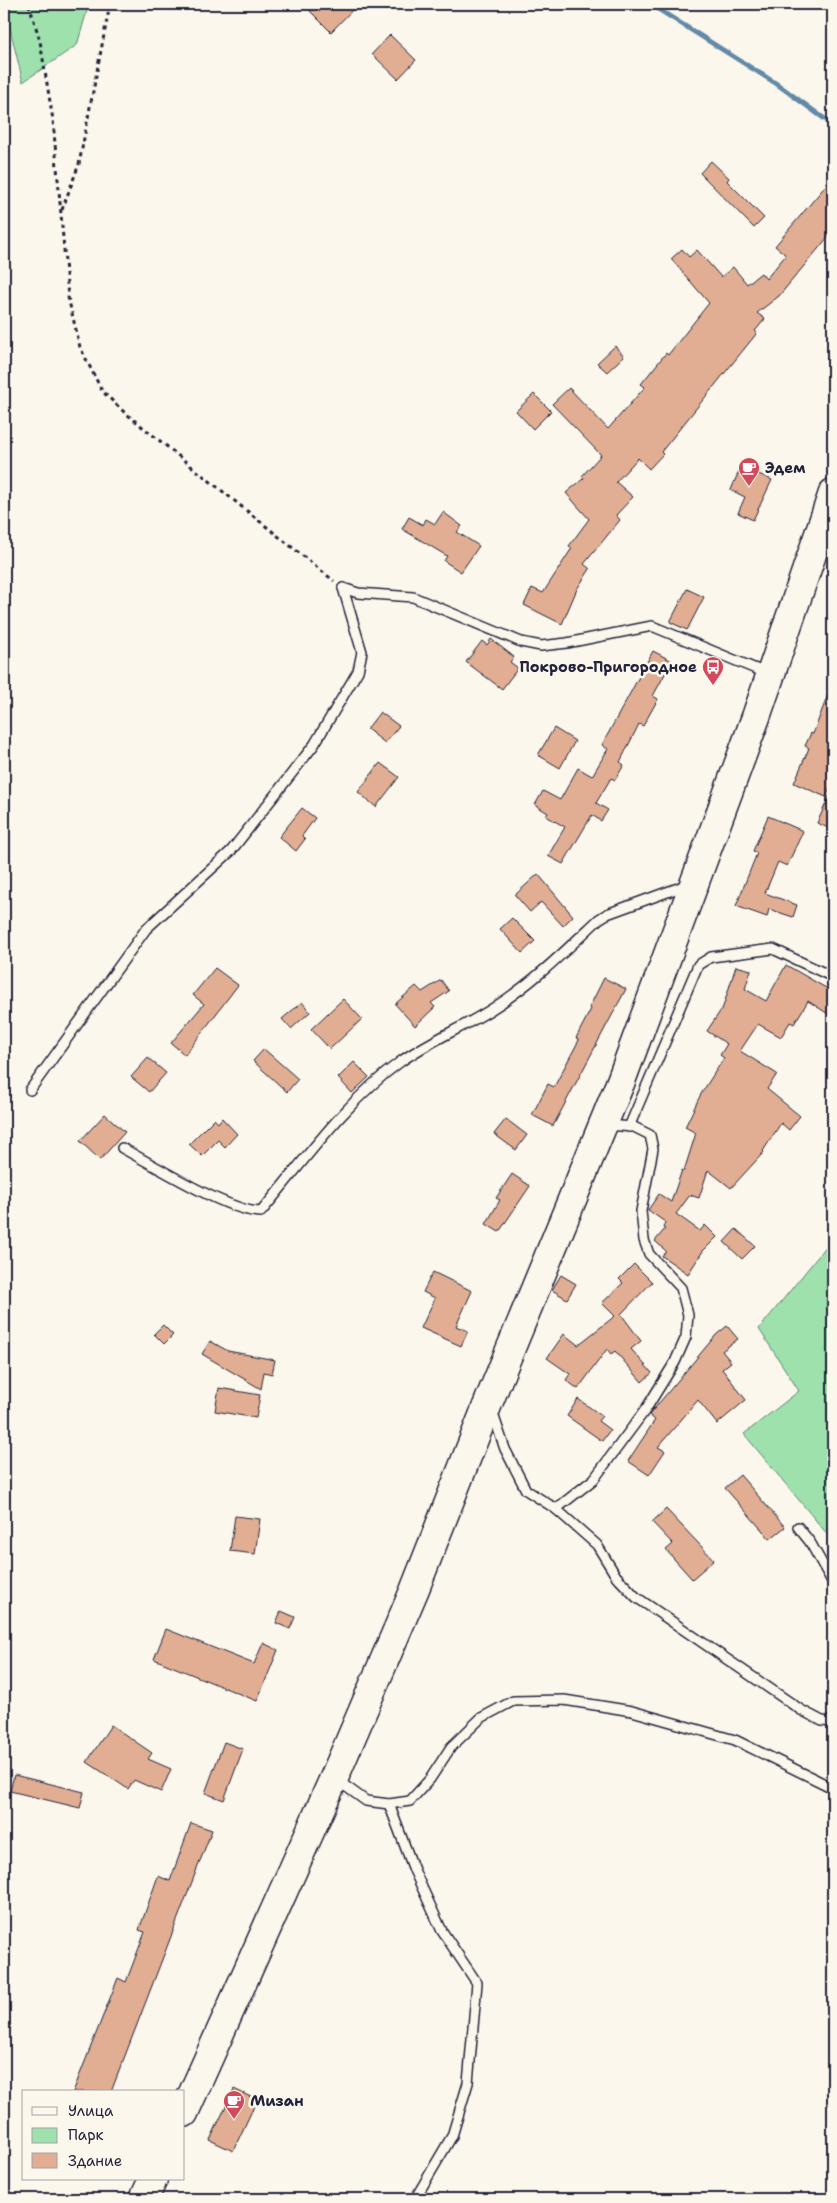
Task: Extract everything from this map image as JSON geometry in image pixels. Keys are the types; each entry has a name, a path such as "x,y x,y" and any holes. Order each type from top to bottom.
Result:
{"main road":[{"path":"185,2111 334,1778 414,1591 489,1401 616,1126 696,881 799,597 833,493"},
{"path":"144,2199 153,2180"}],"lane":[{"path":"343,588 358,593 413,597 520,642 541,646 567,643 652,626 771,675"},
{"path":"30,1090 146,929 231,851 314,745 358,670 362,652 343,588"},
{"path":"122,1148 219,1200 250,1212 261,1212 355,1103 400,1062 494,1008 536,979 598,919 696,881"},
{"path":"556,1508 594,1479 646,1409 675,1362 686,1338 688,1315 680,1288 649,1254 644,1240 641,1210 653,1149 650,1135 616,1126 698,965 711,957 773,949 833,978"},
{"path":"489,1401 505,1449 526,1490 556,1508 597,1545 616,1576 636,1597 801,1710 822,1721 833,1722"},
{"path":"798,1527 810,1542 833,1583"},
{"path":"334,1778 366,1801 389,1804 410,1801 430,1778 451,1747 482,1718 513,1701 564,1700 632,1711 735,1740 833,1788"},
{"path":"389,1804 414,1870 442,1932 477,1983 468,2083 452,2136 416,2199"}],"path":[{"path":"30,4 40,41 53,120 68,297 80,347 102,391 131,418 343,588"},
{"path":"61,213 79,164 110,4"}],"green space":[{"path":"4,4 89,4 77,45 23,82"},
{"path":"833,1238 833,1541 744,1434 799,1391 759,1329"}],"building":[{"path":"317,4 358,4 331,32 310,11"},
{"path":"390,35 416,60 398,79 372,54"},
{"path":"711,161 729,178 727,181 764,218 754,228 700,173"},
{"path":"833,177 833,231 779,296 757,313 765,319 755,331 757,333 661,452 663,454 649,469 638,458 616,482 633,497 616,515 620,520 584,564 590,569 577,589 562,624 524,605 532,588 543,593 572,548 569,546 589,519 566,493 584,478 582,476 601,455 552,404 569,388 608,429 645,387 641,384 666,353 668,355 709,303 671,259 682,249 689,257 697,250 721,277 733,267 747,284 761,273 766,279 786,255 775,246"},
{"path":"615,346 624,356 607,372 597,363"},
{"path":"534,394 551,411 533,429 516,411"},
{"path":"741,466 772,480 753,520 738,513 745,497 731,490"},
{"path":"443,512 462,526 457,532 479,546 461,572 444,561 447,556 402,529 409,517 423,525 426,519 435,524"},
{"path":"687,589 704,597 687,630 670,622"},
{"path":"491,639 514,657 510,662 518,668 502,689 466,662 482,641 487,645"},
{"path":"653,651 672,661 653,696 658,699 643,726 639,724 620,762 624,765 615,780 611,778 596,803 608,810 601,821 592,815 563,864 548,856 565,827 546,816 548,813 535,805 543,791 560,800 578,768 592,776 608,749 602,745"},
{"path":"832,684 833,782 826,797 794,783 809,748 805,746 811,733 813,734"},
{"path":"380,712 399,726 385,743 367,729"},
{"path":"554,728 575,741 560,768 538,755"},
{"path":"380,763 399,777 376,807 358,792"},
{"path":"833,788 833,830 817,823"},
{"path":"302,808 315,818 302,836 305,839 296,851 279,837"},
{"path":"768,816 803,831 787,866 778,862 765,893 797,905 793,917 769,909 767,917 736,906 757,853 753,851"},
{"path":"538,874 573,916 563,926 541,902 530,912 515,895"},
{"path":"512,918 535,941 522,953 500,929"},
{"path":"786,965 833,992 833,1017 808,1001 794,1024 790,1022 781,1037 758,1024 740,1051 777,1074 767,1089 800,1116 789,1130 781,1123 764,1152 731,1188 708,1170 699,1198 690,1195 676,1214 700,1231 705,1225 717,1237 703,1251 688,1274 662,1256 666,1251 655,1241 665,1229 663,1228 665,1222 648,1210 659,1194 671,1202 682,1170 684,1171 696,1133 685,1127 701,1094 724,1058 720,1055 727,1044 707,1031 723,1007 736,966 751,970 745,989 766,1001"},
{"path":"215,968 238,985 185,1055 171,1043 204,1004 193,995"},
{"path":"604,978 626,989 553,1126 532,1115 548,1084 554,1087 579,1040 576,1038"},
{"path":"441,980 449,991 431,1003 435,1007 415,1026 395,1004 416,986 422,992"},
{"path":"343,999 362,1019 330,1049 311,1029"},
{"path":"302,1002 310,1012 291,1029 282,1019"},
{"path":"264,1049 298,1079 287,1092 253,1061"},
{"path":"148,1058 166,1073 149,1092 131,1077"},
{"path":"354,1062 369,1077 352,1093 338,1078"},
{"path":"105,1114 125,1132 100,1160 80,1141"},
{"path":"222,1118 237,1134 225,1147 218,1140 202,1156 189,1144 214,1119 218,1123"},
{"path":"506,1119 527,1135 516,1150 494,1134"},
{"path":"512,1174 530,1186 499,1232 486,1224 500,1200 496,1198"},
{"path":"736,1229 755,1246 742,1259 724,1242"},
{"path":"634,1264 652,1282 621,1314 641,1341 631,1349 652,1373 642,1382 615,1351 611,1354 607,1349 578,1389 566,1380 570,1374 547,1358 564,1334 578,1345 615,1316 602,1303 623,1283 619,1279"},
{"path":"433,1272 472,1291 456,1326 468,1331 461,1346 421,1328 435,1298 423,1292"},
{"path":"561,1275 576,1284 567,1299 552,1290"},
{"path":"163,1325 173,1335 164,1344 154,1334"},
{"path":"727,1326 738,1339 722,1351 731,1362 722,1369 746,1400 717,1424 698,1400 658,1447 665,1451 649,1475 628,1461 655,1420 649,1415 716,1335"},
{"path":"210,1341 228,1351 275,1360 272,1374 264,1372 261,1389 202,1354"},
{"path":"219,1388 260,1395 256,1418 215,1411"},
{"path":"578,1399 602,1416 598,1421 610,1430 602,1441 567,1416"},
{"path":"740,1475 785,1527 770,1539 725,1488"},
{"path":"666,1509 714,1560 692,1579 666,1550 673,1544 652,1522"},
{"path":"235,1516 260,1519 255,1554 230,1551"},
{"path":"281,1611 295,1617 290,1629 276,1623"},
{"path":"166,1629 254,1664 263,1643 278,1650 257,1701 154,1659"},
{"path":"111,1725 152,1753 148,1759 171,1769 161,1792 134,1780 128,1789 87,1762"},
{"path":"224,1742 243,1749 224,1800 205,1793"},
{"path":"14,1775 84,1792 80,1808 10,1791"},
{"path":"191,1823 212,1830 112,2090 74,2090 118,1978 126,1982 145,1932 139,1930 158,1876 170,1881"},
{"name":"Мизан","path":"234,2089 257,2100 233,2151 210,2140"}],"waterway":[{"path":"650,4 777,84 833,125"}],"place":[{"name":"Эдем","path":"749,487"},
{"name":"Покрово-Пригородное","path":"713,686"},
{"name":"Мизан","path":"234,2120"}]}
